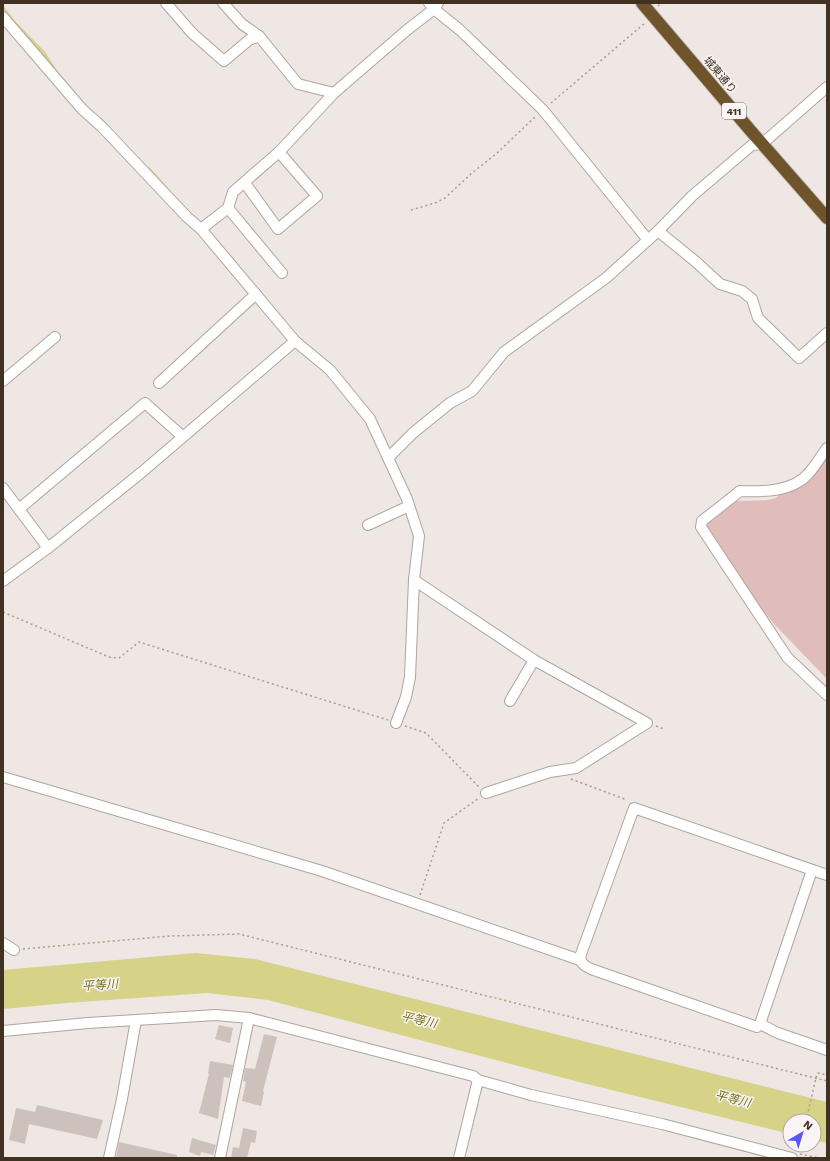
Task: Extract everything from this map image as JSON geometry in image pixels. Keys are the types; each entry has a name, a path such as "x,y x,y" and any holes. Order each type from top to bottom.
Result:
{"highway":[{"name":"城東通り","path":"642,3 827,218"}],"street":[{"path":"166,3 192,33 224,61 249,40 260,36"},
{"path":"223,3 242,24 260,36 298,84 334,93"},
{"path":"201,229 228,208 233,192 279,152 334,93 434,5 543,110 648,240"},
{"path":"3,16 82,109 102,127 187,217 201,229 295,341 330,370 370,419 409,506 419,536 414,580 410,676 406,697 396,723"},
{"path":"388,457 413,433 450,403 472,391 504,352 606,278 658,231 692,196 752,145 762,144 827,87"},
{"path":"245,183 278,229 317,196 279,152"},
{"path":"228,208 282,273"},
{"path":"658,231 695,261 720,284 742,290 752,299 758,318 799,358 827,333"},
{"path":"159,383 256,294"},
{"path":"3,381 55,337"},
{"path":"3,582 48,548 142,472 182,436 295,341"},
{"path":"19,509 145,403 182,436"},
{"path":"827,448 808,474 796,484 764,492 740,491 702,521 701,527 787,657 827,695"},
{"path":"3,488 48,548"},
{"path":"368,525 409,506"},
{"path":"414,580 534,660 647,723 576,768 550,772 486,793"},
{"path":"510,701 534,660"},
{"path":"3,777 322,871 580,960 584,965 591,969 757,1027 760,1024 812,870"},
{"path":"580,960 634,808 827,875"},
{"path":"3,943 14,950"},
{"path":"3,1031 88,1023 216,1014 248,1018 472,1076 476,1083 459,1158"},
{"path":"220,1158 248,1018"},
{"path":"108,1158 122,1099 136,1020"},
{"path":"760,1024 778,1033 827,1050"},
{"path":"476,1083 662,1124 795,1156"}],"path":[{"path":"411,210 435,203 445,198 472,173 496,154 543,110 653,16"},
{"path":"3,612 109,657 119,658 139,642 396,723 426,734 486,793 444,823 417,903"},
{"path":"571,779 627,800 634,808"},
{"path":"14,950 170,936 239,934 827,1081"},
{"path":"808,1113 818,1073 827,1075"},
{"path":"795,1156 819,1158"}],"shaded area":[{"path":"827,453 827,679 774,624 749,592 704,527 736,501 768,500 776,498"}],"water":[{"name":"平等川","path":"196,953 255,959 827,1102 827,1143 822,1142 822,1113 782,1113 782,1132 579,1082 268,1000 207,993 3,1009 3,970"}],"building":[{"path":"219,1025 233,1028 230,1043 215,1039"},
{"path":"264,1034 277,1037 263,1091 261,1106 242,1101 246,1082 243,1081 245,1068 255,1069"},
{"path":"210,1061 233,1065 230,1078 224,1077 218,1119 199,1113 209,1074"},
{"path":"37,1105 103,1120 97,1139 29,1124 25,1144 9,1140 16,1108 35,1112"},
{"path":"243,1128 257,1131 255,1143 251,1142 247,1158 231,1158 233,1147 239,1148"},
{"path":"192,1138 216,1145 213,1155 201,1152 200,1156 189,1152"},
{"path":"119,1142 177,1155 177,1158 116,1158"}],"waterway":[{"path":"3,8 13,21 44,53 57,73"},
{"path":"148,168 167,189"}]}
